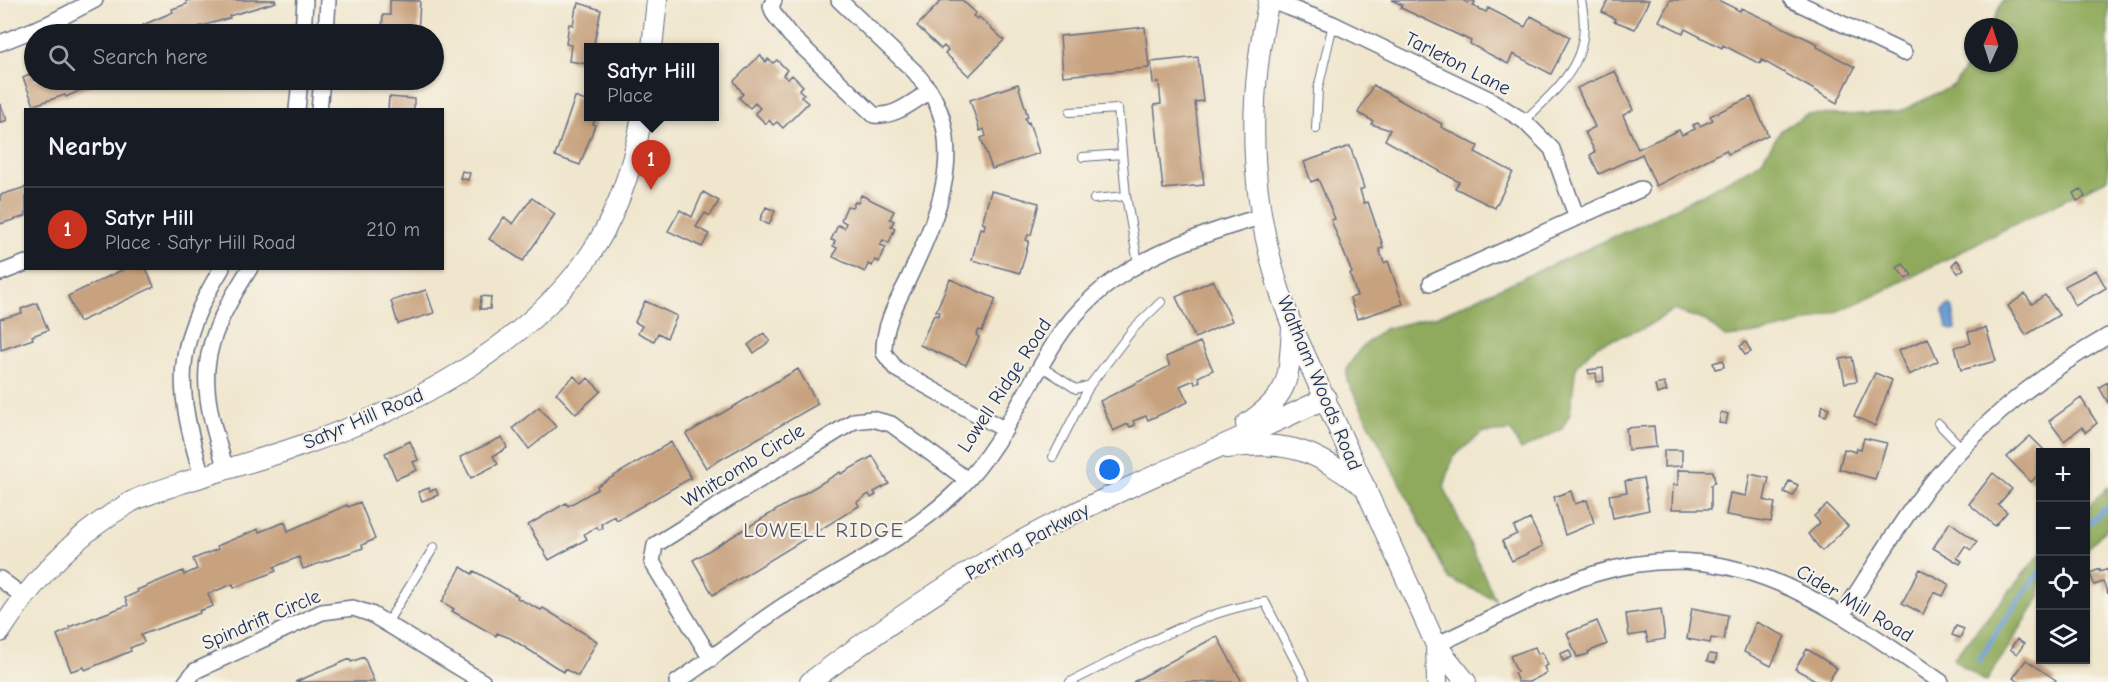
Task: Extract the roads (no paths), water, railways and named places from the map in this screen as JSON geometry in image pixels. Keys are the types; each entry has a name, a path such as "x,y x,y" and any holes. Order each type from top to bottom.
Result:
{"street":[{"path":"48,24 95,0"},
{"path":"304,24 305,0"},
{"path":"327,24 328,0"},
{"path":"653,43 657,0"},
{"path":"774,0 771,6 774,14 790,35 874,115 884,116 897,112 930,91"},
{"path":"839,0 915,72 930,91 944,118 947,158 945,182 928,237 885,334 884,354 896,369 1005,430"},
{"name":"Tarleton Lane","path":"1269,0 1333,24 1489,99 1524,121 1552,149 1577,218"},
{"name":"Waltham Woods Road","path":"1269,0 1254,91 1254,164 1260,217 1292,326 1436,645 1466,682"},
{"path":"1792,0 1904,53"},
{"path":"0,43 24,34"},
{"path":"297,108 299,90"},
{"path":"319,108 321,90"},
{"name":"Satyr Hill Road","path":"0,632 23,596 68,549 113,513 134,501 338,432 411,399 474,363 520,329 568,282 602,234 626,183 641,121"},
{"path":"1431,283 1641,189"},
{"name":"Lowell Ridge Road","path":"676,682 779,609 920,521 949,499 1005,430 1066,326 1117,276 1138,263 1185,241 1260,217"},
{"path":"0,273 24,264"},
{"path":"202,477 185,412 183,376 193,321 221,270"},
{"path":"226,469 207,400 207,362 225,307 249,270"},
{"path":"1207,451 1269,408 1280,397 1289,371 1292,326"},
{"path":"1842,615 1911,510 1962,448 2031,386 2067,359 2108,336"},
{"name":"Perring Parkway","path":"810,682 884,626 964,574 1115,493 1326,398"},
{"name":"Whitcomb Circle","path":"711,659 652,562 655,545 854,421 872,419 891,424 966,479"},
{"path":"1207,451 1246,446 1296,447 1330,463 1366,488"},
{"name":"Cider Mill Road","path":"1436,645 1559,588 1595,574 1628,566 1669,561 1709,562 1752,572 1791,586 1842,615 1941,682"},
{"path":"0,579 23,596"},
{"name":"Spindrift Circle","path":"186,682 195,671 322,612 353,608 387,623 483,682"},
{"name":"Waltham Woods Road","path":"1436,645 1437,682"}],"lane":[{"path":"1524,121 1570,74 1580,56 1585,17 1581,0"},
{"path":"1316,129 1318,89 1333,24"},
{"path":"1070,112 1118,109 1126,196 1138,263"},
{"path":"1083,157 1122,154"},
{"path":"1094,199 1126,196"},
{"path":"1053,457 1090,385 1138,324 1161,302"},
{"path":"1042,367 1076,389 1090,385"},
{"path":"1938,423 1962,448"},
{"path":"387,623 434,547"},
{"path":"1070,682 1208,616 1241,605 1264,602 1306,682"}],"water":[{"path":"1949,305 1953,308 1956,329 1952,330 1947,328 1943,311"}],"waterway":[{"path":"2090,522 2108,506"},
{"path":"1979,661 1997,631 2036,577"}],"place":[{"name":"Satyr Hill","path":"651,190"}],"district":[{"name":"LOWELL RIDGE","path":"824,530"}]}
